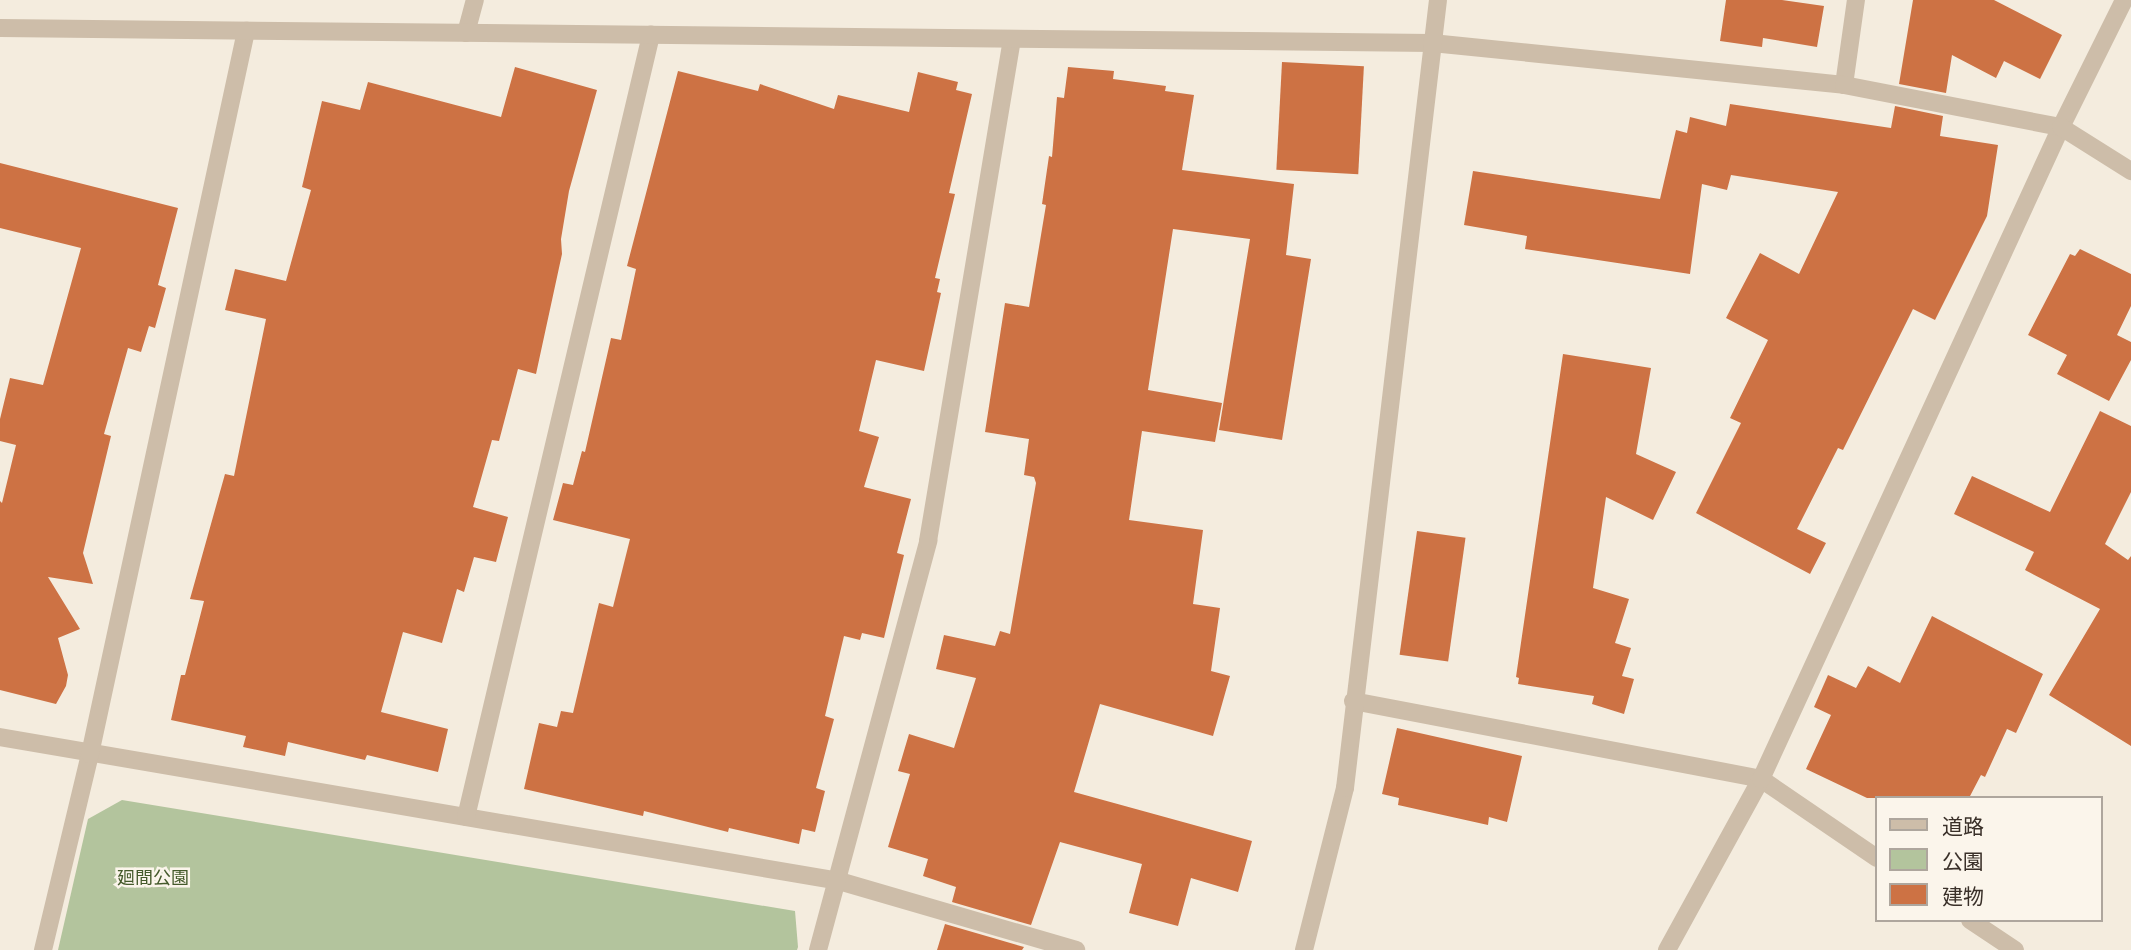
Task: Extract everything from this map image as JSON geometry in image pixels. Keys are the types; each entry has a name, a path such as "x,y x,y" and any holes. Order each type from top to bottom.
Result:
{"street":[{"path":"466,33 475,0"},
{"path":"1304,950 1345,788 1353,701 1438,0"},
{"path":"1844,85 1856,0"},
{"path":"1667,950 1761,779 2061,127 2124,0"},
{"path":"0,28 1432,43 1844,85 2061,127 2131,170"},
{"path":"43,950 90,754 246,31"},
{"path":"466,817 651,35"},
{"path":"818,950 839,881 928,541 1012,39"},
{"path":"1353,701 1761,779 1876,857"},
{"path":"0,737 839,881 1076,950"},
{"path":"1973,922 2015,950"}],"green space":[{"name":"廻間公園","path":"122,800 795,911 798,947 797,950 58,950 88,819"}],"building":[{"path":"1726,0 1782,0 1824,6 1817,47 1763,38 1762,47 1720,41"},
{"path":"1913,0 1994,0 2062,35 2040,79 2004,61 1996,78 1952,55 1946,93 1899,84"},
{"path":"1282,62 1364,66 1358,174 1276,170"},
{"path":"515,67 597,90 569,191 561,239 562,254 536,374 518,369 499,441 492,440 473,507 508,517 496,562 474,557 464,592 457,589 442,643 403,632 381,712 448,729 438,772 367,755 365,760 288,742 285,756 243,747 246,736 171,720 181,675 185,675 204,601 190,599 225,474 234,476 266,319 225,310 235,269 286,281 311,190 302,187 322,101 360,110 368,82 501,117"},
{"path":"1068,67 1114,71 1113,79 1166,86 1165,91 1194,95 1182,170 1294,184 1286,255 1311,259 1282,440 1219,430 1250,239 1173,229 1148,390 1222,403 1215,442 1142,431 1129,520 1203,530 1193,604 1220,608 1211,671 1230,676 1213,736 1100,704 1074,792 1252,841 1238,892 1191,878 1178,926 1129,913 1142,864 1060,842 1031,925 952,902 956,887 923,876 928,859 888,847 910,774 898,771 909,734 954,748 976,678 936,669 944,635 995,646 1000,631 1010,634 1036,483 1034,477 1024,475 1029,439 985,432 1005,303 1029,307 1046,205 1042,204 1049,156 1052,157 1057,97 1064,98"},
{"path":"678,71 758,91 760,84 834,109 838,95 909,112 918,72 958,82 956,90 972,94 949,193 955,194 935,278 940,279 937,292 941,293 924,371 876,360 859,431 879,437 864,487 911,499 897,553 904,555 884,638 862,633 860,640 844,636 825,716 834,719 816,788 825,791 815,832 802,829 799,844 729,828 728,832 644,811 643,816 524,789 539,723 557,727 561,711 573,713 599,603 613,607 630,539 553,520 563,483 573,485 582,451 585,452 611,338 621,340 636,269 627,266"},
{"path":"1730,104 1891,128 1895,106 1943,116 1940,136 1998,145 1987,216 1935,320 1913,309 1843,450 1838,448 1797,529 1826,543 1810,574 1696,513 1741,423 1730,418 1768,340 1726,318 1760,253 1799,274 1838,192 1731,175 1727,190 1702,184 1690,274 1525,249 1527,236 1464,225 1473,171 1660,199 1676,130 1687,133 1690,117 1726,126"},
{"path":"0,163 178,208 158,285 166,288 155,328 149,326 141,352 128,348 104,434 111,436 83,553 93,584 48,577 80,629 58,638 68,675 66,686 56,704 0,690 0,501 2,503 16,445 0,441 0,419 10,378 43,385 81,248 0,228"},
{"path":"2080,249 2131,274 2131,306 2117,335 2131,342 2131,360 2109,401 2057,374 2067,355 2028,335 2070,254 2075,256"},
{"path":"1563,354 1651,368 1636,454 1676,472 1653,520 1606,497 1593,588 1629,599 1615,643 1631,648 1622,676 1634,679 1624,714 1592,704 1594,696 1518,684 1519,678 1516,677"},
{"path":"2100,411 2131,426 2131,492 2105,544 2128,560 2131,556 2131,746 2049,695 2100,609 2025,570 2034,552 1954,514 1972,476 2050,512"},
{"path":"1417,531 1466,538 1448,662 1400,655"},
{"path":"1932,616 2043,674 2016,733 2007,729 1985,777 1981,775 1970,796 1867,798 1806,769 1831,715 1814,707 1828,675 1856,688 1868,666 1900,683"},
{"path":"1397,728 1522,756 1507,822 1489,817 1488,825 1398,805 1399,798 1382,794"},
{"path":"945,924 1024,947 1022,950 937,950"}]}
